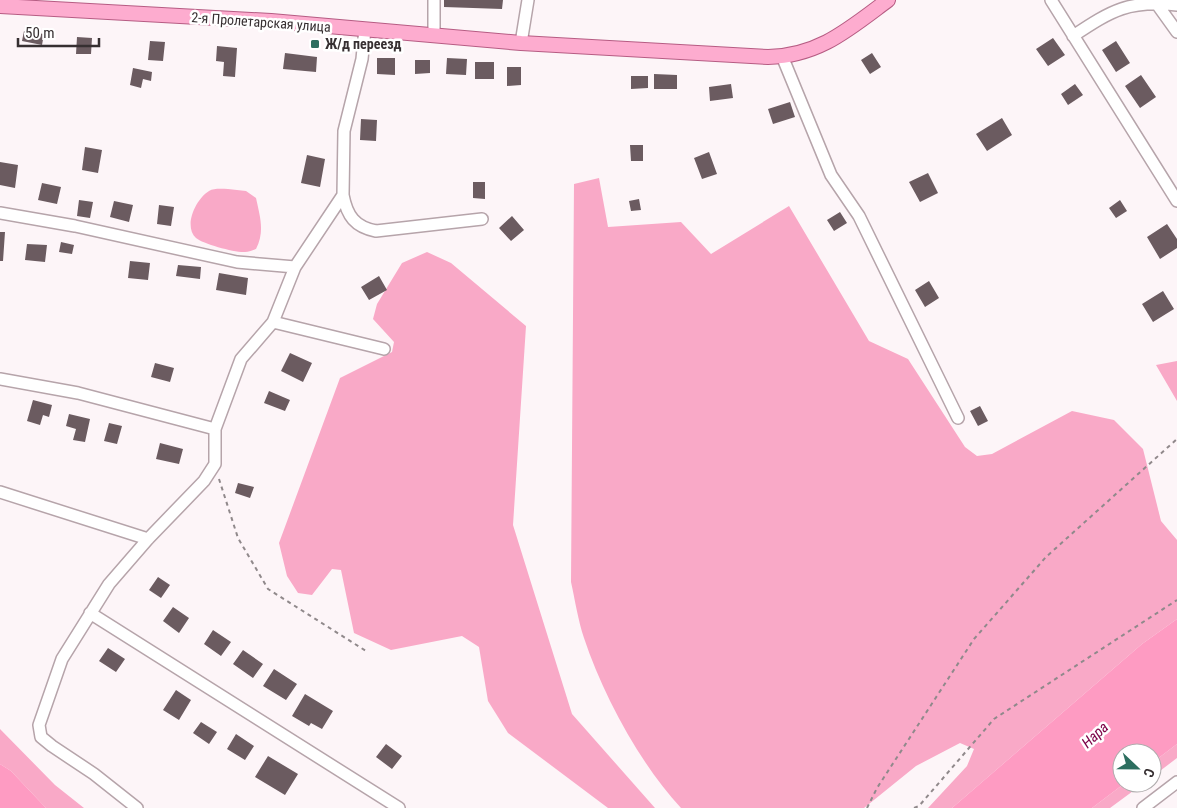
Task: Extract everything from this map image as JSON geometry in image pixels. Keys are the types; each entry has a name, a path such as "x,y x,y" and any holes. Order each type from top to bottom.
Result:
{"main road":[{"name":"2-я Пролетарская улица","path":"0,6 365,29 521,43 782,56 821,47 888,0"}],"street":[{"path":"434,0 434,35"},
{"path":"521,43 528,0"},
{"path":"1051,0 1177,201"},
{"path":"1101,17 1116,0"},
{"path":"1073,36 1101,17 1119,8 1155,1 1177,5"},
{"path":"1155,1 1177,32"},
{"path":"365,29 362,59 344,131 343,195 346,209 352,220 363,228 376,231 482,219"},
{"path":"782,56 831,175 859,216 958,418"},
{"path":"137,808 94,774 41,737 39,726 62,660 109,584 148,539 204,481 215,464 215,429 241,359 273,322 295,267 343,195"},
{"path":"0,212 75,226 238,262 295,267"},
{"path":"273,322 384,349"},
{"path":"0,379 78,393 215,429"},
{"path":"0,492 148,539"},
{"path":"90,613 399,808"},
{"path":"1143,808 1177,782"}],"path":[{"path":"867,808 876,788 974,639 1046,557 1177,439"},
{"path":"215,464 238,538 268,589 366,651"},
{"path":"914,808 919,806 994,719 1177,600"}],"shaded area":[{"path":"599,178 608,227 681,222 711,254 789,206 869,341 908,359 965,447 977,456 992,454 1072,411 1114,420 1143,449 1161,521 1177,540 1177,619 1142,644 952,808 928,808 967,766 974,749 960,743 916,766 864,808 681,808 651,771 612,705 584,638 571,582 574,184"},
{"path":"211,190 246,191 256,198 261,230 256,249 245,252 227,250 200,240 192,233 191,220 193,213 204,195"},
{"path":"427,252 451,263 526,326 513,525 572,714 655,808 608,808 508,733 488,701 479,647 462,636 391,650 354,633 341,570 332,569 312,595 298,593 287,576 279,543 340,378 392,352 394,342 373,319 377,304 402,263"},
{"path":"1177,361 1177,401 1156,365"},
{"path":"0,729 55,785 84,808 46,808 11,771 0,764"},
{"path":"1177,744 1177,758 1162,769 1162,755"},
{"path":"1112,793 1130,793 1110,808 1092,808"}],"water":[{"name":"Нара","path":"1177,619 1177,744 1162,755 1162,743 1112,743 1112,793 1092,808 952,808 1142,644"},
{"path":"0,764 11,771 46,808 0,808"}],"building":[{"path":"444,0 503,0 502,9 444,7"},
{"path":"24,31 44,34 42,45 22,41"},
{"path":"77,37 92,38 91,54 76,54"},
{"path":"1053,38 1065,55 1048,66 1036,49"},
{"path":"150,41 165,42 163,61 148,60"},
{"path":"1116,41 1130,63 1116,72 1102,50"},
{"path":"217,46 237,48 235,77 223,76 224,62 216,61"},
{"path":"285,53 317,57 316,72 283,69"},
{"path":"872,53 881,67 870,74 861,60"},
{"path":"377,58 395,58 395,75 377,74"},
{"path":"447,58 467,59 466,75 446,74"},
{"path":"415,60 430,60 430,73 415,74"},
{"path":"475,62 494,62 494,79 475,79"},
{"path":"507,67 521,67 521,85 507,86"},
{"path":"133,68 152,72 151,81 143,79 141,88 130,85"},
{"path":"654,74 677,75 677,89 654,89"},
{"path":"1141,75 1156,97 1140,108 1125,86"},
{"path":"631,76 648,76 648,88 631,89"},
{"path":"731,84 733,98 710,101 709,87"},
{"path":"1075,84 1083,95 1068,105 1061,94"},
{"path":"790,102 795,117 773,124 768,109"},
{"path":"1002,118 1012,135 987,151 976,134"},
{"path":"361,119 377,120 376,141 360,140"},
{"path":"630,145 643,145 643,161 631,161"},
{"path":"85,147 102,150 98,173 82,170"},
{"path":"709,152 717,174 702,179 694,158"},
{"path":"307,155 325,159 320,187 301,183"},
{"path":"0,162 18,165 15,188 0,185"},
{"path":"928,173 938,193 920,202 909,182"},
{"path":"473,182 485,182 485,199 473,198"},
{"path":"42,183 61,187 57,204 38,200"},
{"path":"639,199 641,210 631,211 629,201"},
{"path":"79,200 93,202 90,218 77,216"},
{"path":"1120,200 1127,211 1116,218 1109,208"},
{"path":"114,201 133,205 129,222 110,217"},
{"path":"159,205 174,207 171,226 157,224"},
{"path":"840,212 847,223 834,231 827,220"},
{"path":"512,216 524,230 511,241 499,228"},
{"path":"1167,224 1177,239 1177,248 1160,259 1147,237"},
{"path":"0,232 5,232 3,261 0,261"},
{"path":"61,242 74,245 72,254 59,252"},
{"path":"27,244 47,245 45,262 25,260"},
{"path":"130,261 150,263 148,280 128,278"},
{"path":"178,265 201,267 200,279 176,276"},
{"path":"219,273 248,278 246,295 216,290"},
{"path":"379,276 387,290 369,300 361,287"},
{"path":"929,281 939,298 925,307 915,290"},
{"path":"1163,291 1174,309 1153,322 1142,304"},
{"path":"290,353 312,363 303,382 281,371"},
{"path":"155,363 174,368 170,382 151,377"},
{"path":"269,391 290,400 285,411 264,403"},
{"path":"33,400 52,405 49,417 43,415 40,425 27,421"},
{"path":"980,406 988,421 978,426 970,411"},
{"path":"69,414 90,419 85,442 73,440 76,429 66,426"},
{"path":"109,423 122,426 117,444 104,441"},
{"path":"160,443 183,449 179,464 156,459"},
{"path":"238,483 254,487 250,498 235,493"},
{"path":"158,577 170,585 161,598 149,590"},
{"path":"173,607 189,618 179,633 163,621"},
{"path":"213,630 231,642 221,656 204,644"},
{"path":"108,648 125,659 116,672 99,661"},
{"path":"243,650 263,664 253,678 233,664"},
{"path":"274,669 297,684 286,700 263,686"},
{"path":"176,690 191,700 179,720 163,710"},
{"path":"305,694 333,711 322,729 311,723 309,726 292,716"},
{"path":"201,722 217,732 209,744 193,733"},
{"path":"236,734 254,746 245,760 227,749"},
{"path":"386,744 402,756 392,769 376,757"},
{"path":"268,756 298,774 285,795 255,777"}],"place":[{"name":"Ж/д переезд","path":"315,44"}]}
